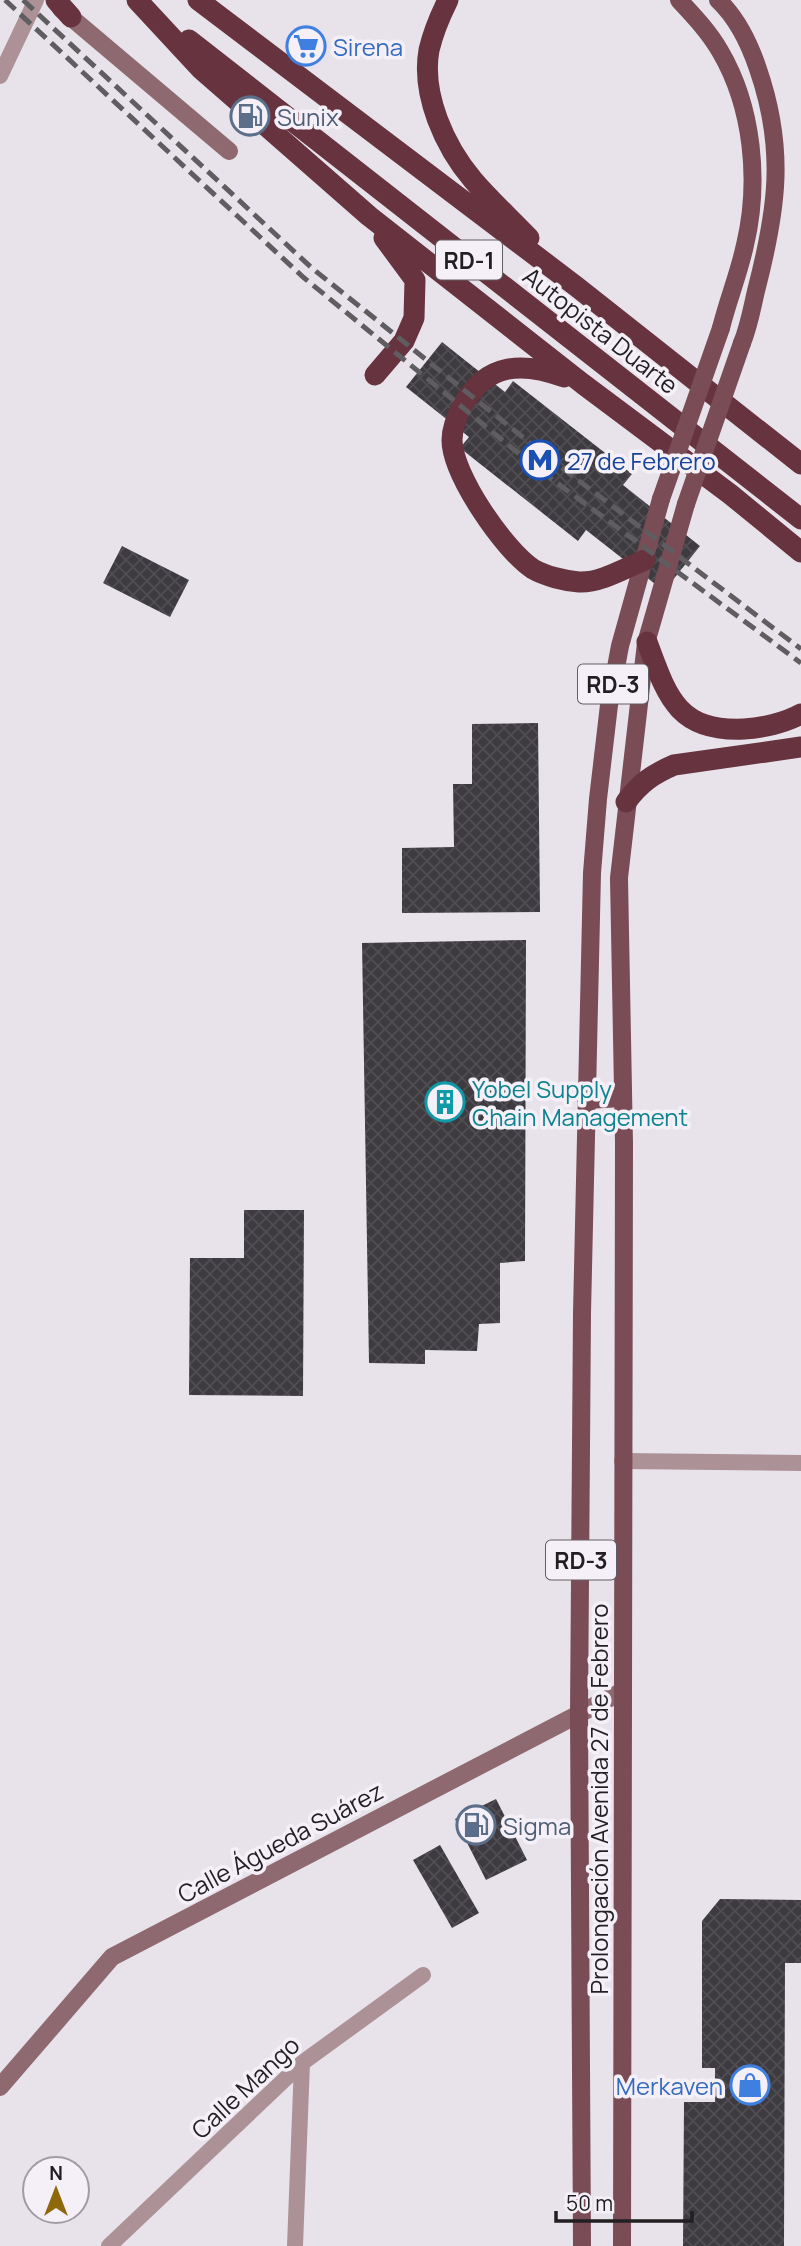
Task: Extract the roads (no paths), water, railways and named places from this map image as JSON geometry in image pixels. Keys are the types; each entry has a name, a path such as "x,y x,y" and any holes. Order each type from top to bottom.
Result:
{"highway":[{"path":"56,0 71,17"},
{"path":"138,0 201,69 369,216 583,384 730,494 801,552"},
{"name":"Autopista Duarte","path":"138,0 801,519"},
{"name":"Autopista Duarte","path":"198,0 578,287 801,464"},
{"path":"448,0 429,52 428,78 442,131 473,180 578,287"},
{"path":"369,216 415,280 414,318 404,341 374,375"},
{"path":"583,384 542,369 522,367 481,379 456,419 452,440 456,462 471,492 506,545 534,569 558,578 581,582 602,578 645,560"},
{"path":"647,642 673,702 697,723 710,728 750,729 801,714"},
{"path":"626,802 640,784 656,772 674,765 801,747"}],"main road":[{"name":"Prolongación Avenida 27 de Febrero","path":"582,2246 579,1713 582,1326 592,873 598,799 609,705 620,646 661,499 721,325 745,245 750,214 750,145 744,108 731,71 708,34 679,0"},
{"name":"Prolongación Avenida 27 de Febrero","path":"622,2246 624,1143 619,878 647,642 686,504 742,343 766,254 775,205 777,157 769,101 751,47 725,6 718,0"},
{"path":"654,527 678,534"},
{"path":"586,1100 622,1098"}],"street":[{"path":"0,76 36,0"},
{"path":"50,0 229,151"},
{"path":"622,1461 801,1463"},
{"name":"Calle Águeda Suárez","path":"0,2087 112,1957 623,1691"},
{"name":"Calle Mango","path":"109,2246 302,2063 423,1975"},
{"path":"295,2246 302,2063"}],"railway":[{"path":"5,0 303,277 534,466 801,663"},
{"path":"23,0 313,269 545,455 801,649"}],"place":[{"name":"Sirena","path":"306,46"},
{"name":"Sunix","path":"250,116"},
{"name":"27 de Febrero","path":"540,460"},
{"name":"Yobel Supply Chain Management","path":"445,1102"},
{"name":"Sigma","path":"476,1825"},
{"name":"Merkaven","path":"750,2085"}]}
